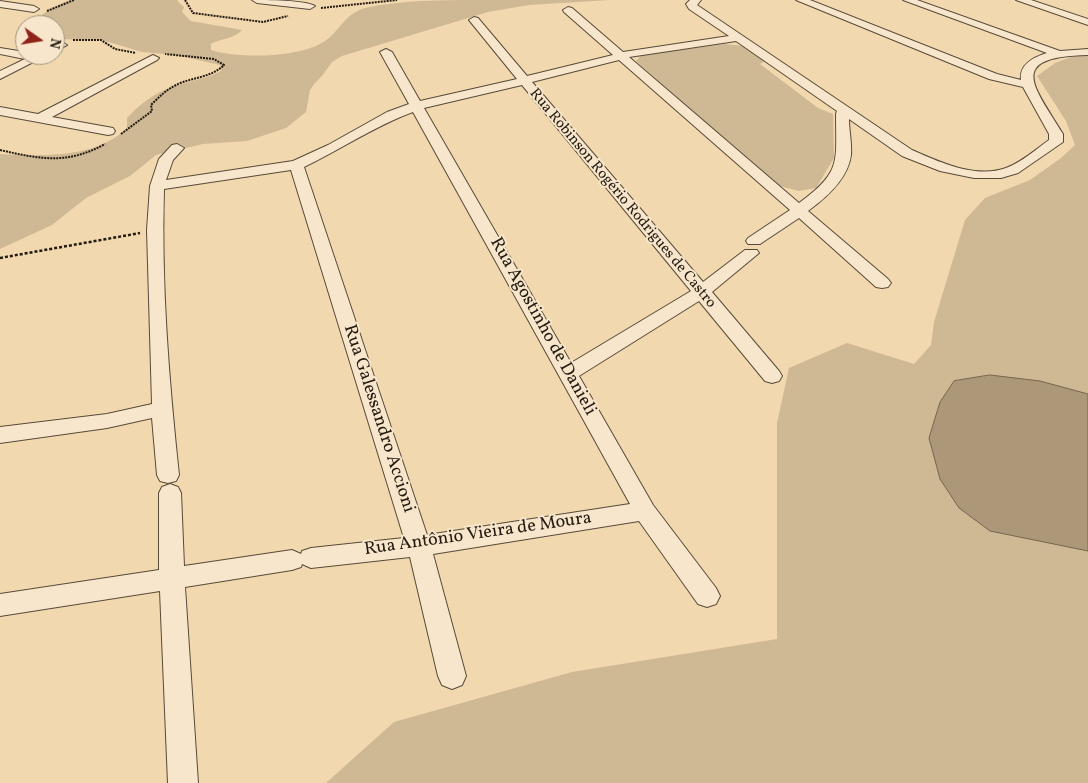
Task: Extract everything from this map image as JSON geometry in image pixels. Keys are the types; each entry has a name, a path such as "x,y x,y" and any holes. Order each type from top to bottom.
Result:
{"street":[{"path":"257,0 310,6"},
{"path":"696,0 691,4 693,7 907,153 945,168 983,174 998,174 1012,171 1056,142 1056,134 1028,85 1026,73 1031,64 1059,54 1088,52"},
{"path":"801,0 993,77 1028,85"},
{"path":"908,0 1059,54"},
{"path":"1022,0 1088,22"},
{"path":"0,4 39,11"},
{"path":"568,10 882,283"},
{"name":"Rua Robinson Rogério Rodrigues de Castro","path":"474,20 523,81 772,376"},
{"path":"157,186 296,165 333,148 392,115 417,106 621,55 738,38"},
{"path":"0,51 15,53"},
{"name":"Rua Agostinho de Danieli","path":"386,52 645,510 707,596"},
{"path":"40,118 158,56"},
{"path":"0,74 19,65"},
{"path":"568,374 701,292 798,210 825,191 837,175 852,137 842,114 846,110"},
{"path":"0,111 40,118 110,137"},
{"path":"852,137 886,138"},
{"path":"177,148 166,159 157,186 155,230 162,409 169,484 183,783"},
{"name":"Rua Galessandro Accioni","path":"296,165 419,546 452,676"},
{"path":"0,435 107,421 162,409"},
{"name":"Rua Antônio Vieira de Moura","path":"0,605 302,559 419,546 645,510"}],"path":[{"path":"39,11 74,0"},
{"path":"65,44 101,40 115,49 139,53"},
{"path":"0,150 45,160 81,154 152,112 151,105 166,90 189,80 216,72 224,65 214,59 158,56"},
{"path":"0,258 155,230"}],"shaded area":[{"path":"69,0 178,0 184,7 182,12 191,21 242,30 235,35 211,44 211,50 253,56 285,54 314,47 330,37 352,14 365,8 379,5 435,0 610,0 529,5 488,12 342,56 332,62 310,90 306,112 286,128 247,141 203,144 156,155 130,176 86,198 52,225 0,249 0,154 50,155 84,150 100,145 114,138 127,128 127,118 152,97 169,88 221,71 220,65 176,55 142,52 102,40 65,39 65,15 42,15"},
{"path":"725,44 744,46 765,61 760,64 818,108 833,114 834,158 816,188 799,191 776,185 636,61 641,55"},
{"path":"1074,56 1088,56 1088,783 326,783 394,722 572,672 777,639 777,423 789,368 847,343 914,364 931,345 934,322 965,220 985,198 1030,180 1061,158 1075,145 1066,121 1037,76 1055,63"},
{"path":"990,375 1040,381 1088,394 1088,551 990,531 959,508 940,479 929,438 940,402 954,381"}]}
